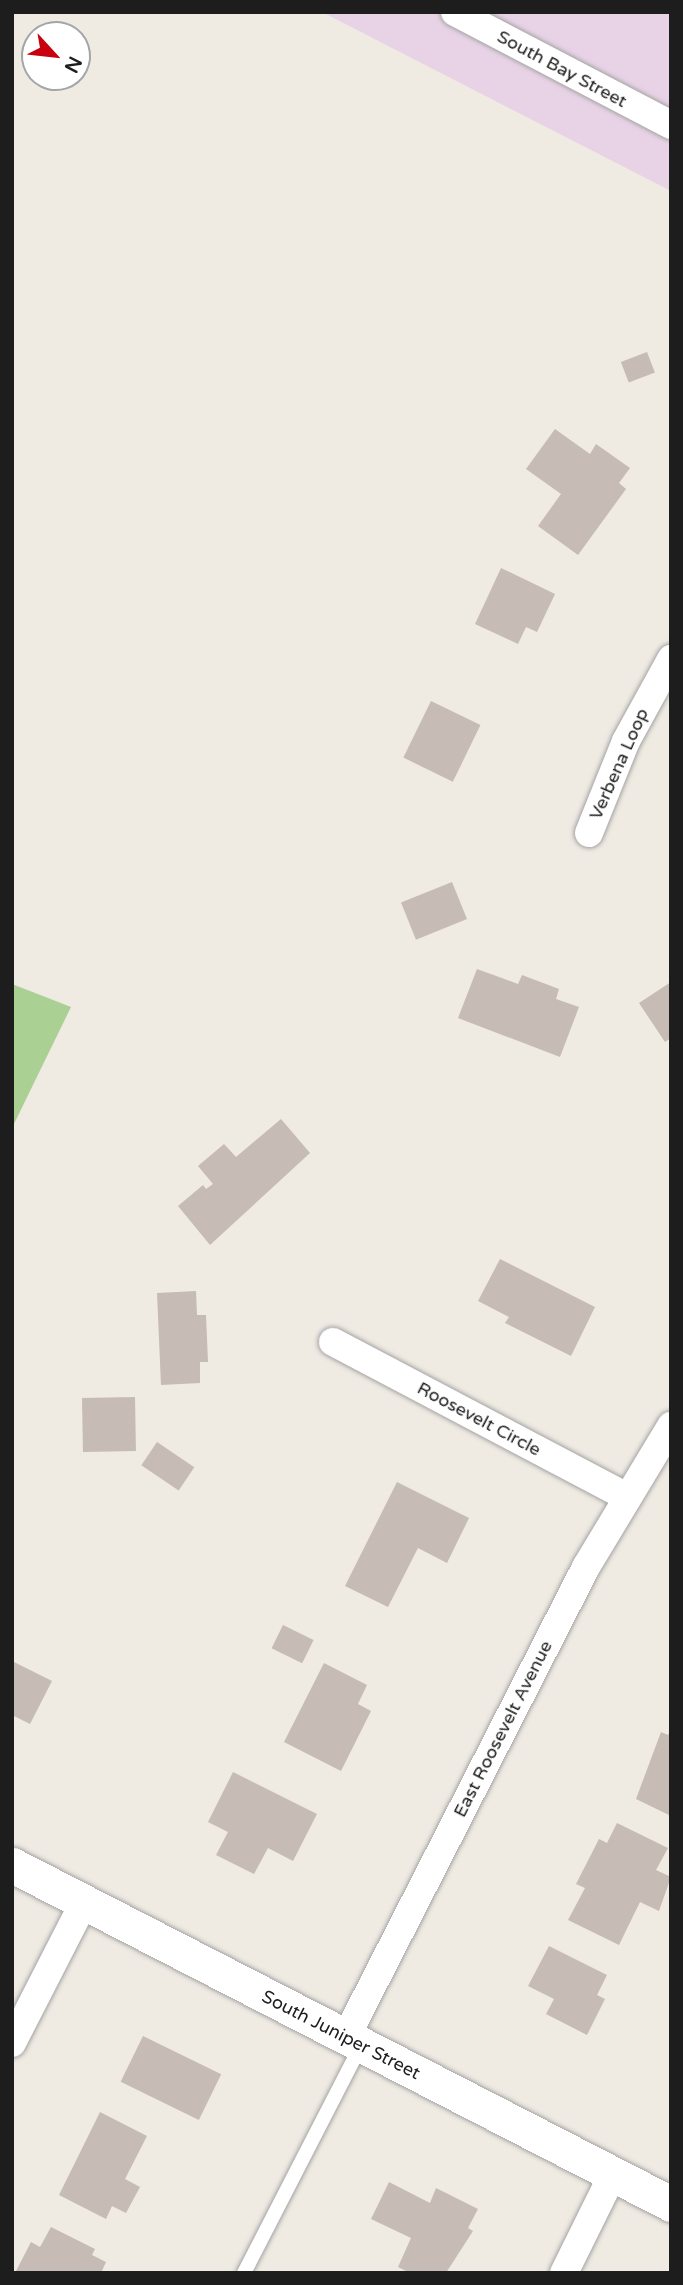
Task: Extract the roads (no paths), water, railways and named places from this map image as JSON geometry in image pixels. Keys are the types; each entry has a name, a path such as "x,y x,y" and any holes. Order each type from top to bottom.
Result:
{"street":[{"name":"South Bay Street","path":"455,12 671,125"},
{"name":"Verbena Loop","path":"589,833 625,741 671,659"},
{"name":"Roosevelt Circle","path":"333,1342 625,1496"},
{"name":"East Roosevelt Avenue","path":"353,2041 625,1496 671,1426"},
{"name":"South Juniper Street","path":"12,1865 671,2204"},
{"path":"12,2043 84,1902"},
{"path":"564,2273 613,2175"}],"lane":[{"path":"244,2273 353,2041"}]}
